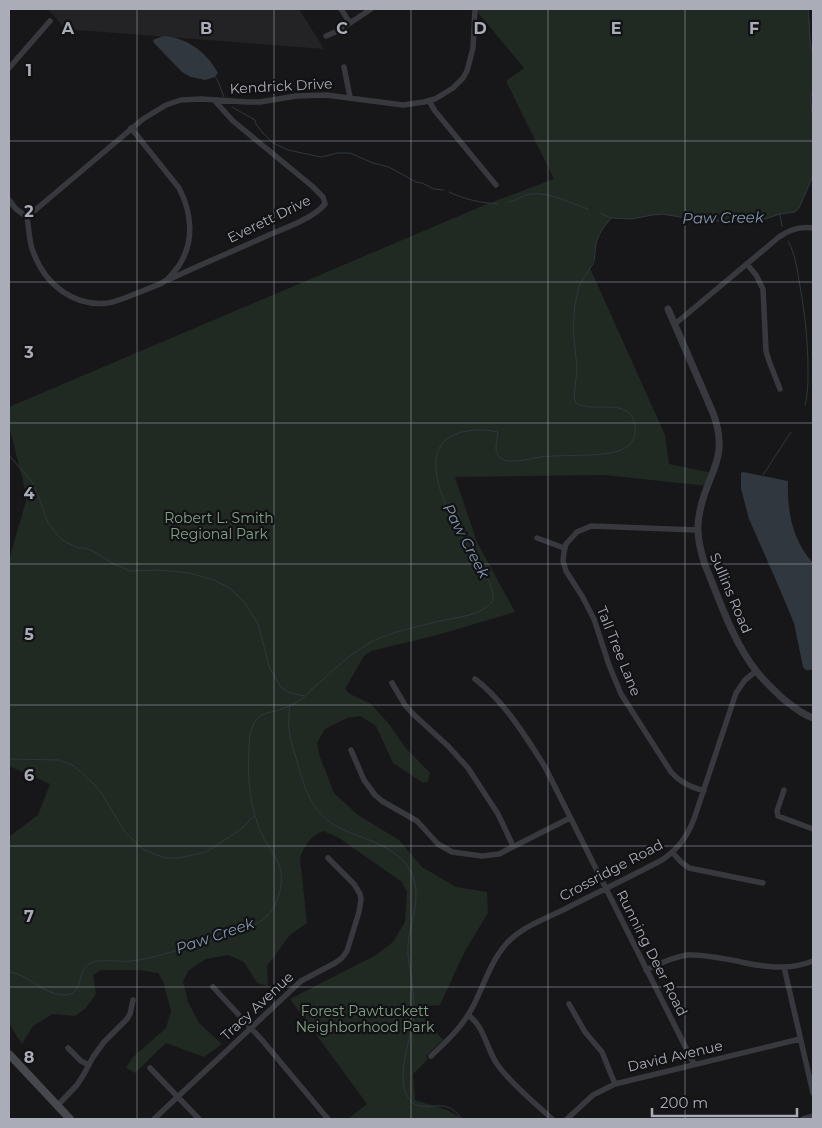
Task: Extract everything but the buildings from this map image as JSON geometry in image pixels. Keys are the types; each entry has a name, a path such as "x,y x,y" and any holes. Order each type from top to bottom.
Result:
{"main road":[{"path":"9,1054 70,1119"}],"street":[{"path":"341,9 350,23"},
{"path":"326,36 338,31 371,9"},
{"name":"Kendrick Drive","path":"27,217 131,128 149,114 176,101 192,99 260,102 311,95 326,95 403,105 429,101 442,96 463,78 467,71 473,48 475,9"},
{"path":"9,68 50,21"},
{"path":"344,67 350,97"},
{"name":"Everett Drive","path":"166,281 316,213 325,204 323,197 312,186 233,121 215,101"},
{"path":"429,101 435,111 496,185"},
{"path":"9,200 16,209 27,217 33,253 44,273 62,292 86,302 107,303 166,281 186,252 190,230 189,214 179,188 131,128"},
{"path":"675,324 787,232 799,228 813,228"},
{"path":"747,264 756,275 763,289 766,351 780,389"},
{"name":"Sullins Road","path":"668,309 713,413 720,438 717,462 702,500 698,518 697,530 705,565 740,645 756,671 768,685 794,707 805,715 813,717"},
{"path":"537,538 564,548 568,540 577,532 591,526 697,530"},
{"name":"Tall Tree Lane","path":"564,548 563,561 566,571 594,619 616,682 627,704 678,779 687,785 704,791"},
{"name":"Crossridge Road","path":"431,1056 456,1031 468,1015 499,952 509,941 530,926 655,863 682,843 690,829 704,791 736,693 745,680 756,671"},
{"name":"Running Deer Road","path":"475,679 488,690 525,736 546,767 694,1064"},
{"path":"392,682 412,713 448,746 468,768 498,814 513,846"},
{"path":"351,750 364,780 376,795 417,821 434,840 447,850 472,856 499,854 570,818"},
{"path":"784,790 777,811 778,816 813,829"},
{"path":"672,852 689,868 763,883"},
{"name":"Tracy Avenue","path":"154,1119 301,981 338,961 345,954 360,912 361,899 354,884 328,858"},
{"path":"646,970 682,956 697,955 712,956 757,966 784,967 813,961"},
{"path":"784,967 800,1039 811,1073 813,1093"},
{"path":"213,987 251,1028 328,1119"},
{"path":"57,1106 77,1085 104,1042 127,1019 133,1000"},
{"path":"569,1004 584,1032 602,1052 615,1084"},
{"path":"468,1015 480,1027 490,1052 499,1067 552,1119"},
{"name":"David Avenue","path":"568,1119 593,1095 615,1084 800,1039"},
{"path":"68,1048 89,1065"},
{"path":"150,1068 199,1119"},
{"path":"802,1119 813,1116"}],"shaded area":[{"path":"48,9 299,9 324,49 65,29"},
{"path":"163,36 180,39 195,47 208,58 218,73 215,77 205,80 191,77 182,72 154,43 153,40"},
{"path":"741,473 788,481 792,525 800,545 813,563 813,668 811,670 806,670 803,667 794,623 749,519 741,489"}],"green space":[{"name":"Robert L. Smith Regional Park","path":"475,9 808,9 813,54 813,88 811,99 813,117 813,176 799,208 795,212 749,221 694,221 662,214 632,219 612,218 598,238 594,260 590,268 665,435 669,464 713,473 708,486 604,475 455,477 477,542 515,612 434,636 371,651 364,656 345,689 350,694 371,704 389,724 405,747 430,773 428,781 423,783 393,763 376,726 360,716 347,718 325,729 317,743 320,757 334,793 358,815 399,840 422,867 456,887 487,892 488,913 465,951 440,1005 428,1006 421,1014 443,1040 426,1056 428,1059 413,1074 415,1100 447,1110 463,1119 348,1119 367,1104 290,999 376,955 393,942 405,922 407,892 402,882 339,838 323,831 308,842 300,858 307,923 290,935 267,966 268,986 257,983 244,962 228,955 206,959 189,970 183,981 188,1002 199,1023 222,1044 204,1057 166,1043 135,1073 126,1068 132,1058 166,1028 171,1011 163,981 158,973 139,970 101,970 93,975 96,994 86,1008 75,1016 53,1014 33,1026 22,1044 9,1024 9,837 38,815 50,784 9,766 9,560 27,497 9,426 9,407 487,204 554,179 506,81 524,68"}],"waterway":[{"name":"Paw Creek","path":"808,9 813,54"},
{"path":"215,77 224,97"},
{"name":"Paw Creek","path":"813,88 811,99 813,117"},
{"path":"232,107 255,120 263,133 273,143 288,150 321,157 338,153 350,153 373,163 389,167 416,182 434,189 444,190"},
{"name":"Paw Creek","path":"600,213 611,218 632,219 662,214 694,221 749,221 765,219 795,212 799,208 813,176"},
{"path":"449,192 472,200 498,204"},
{"path":"509,202 528,195 538,194 553,196 588,209"},
{"path":"780,214 782,226"},
{"name":"Paw Creek","path":"9,972 23,976 55,994 71,994 76,990 85,967 90,963 99,961 131,961 165,954 240,931 259,922 270,913 278,896 281,873 276,859 263,837 255,816 250,794 249,744 254,722 262,715 299,701 350,656 375,640 410,628 475,613 491,603 493,594 489,581 456,527 438,482 436,461 441,445 456,434 466,431 498,432 496,446 498,455 504,460 514,461 550,456 608,453 625,448 633,440 635,424 628,412 616,408 582,406 576,403 574,398 577,369 573,328 575,305 579,286 594,262 599,235 611,218"},
{"path":"788,241 796,263 806,328 808,379 805,405"},
{"path":"763,475 791,432"},
{"path":"9,455 32,482 48,523 60,538 66,542 78,548 93,551 112,563 130,571 158,570 189,573 214,580 231,589 245,603 258,624 270,669 281,687 288,692 304,696"},
{"path":"290,706 290,736 306,790 317,810 325,819 347,832 388,849 397,855 411,872 416,890 416,900 408,951 414,1010 404,1067 405,1089 413,1103 422,1106 448,1107 462,1119"},
{"path":"9,759 59,760 74,766 102,794 125,832 144,850 165,858 179,858 206,852 240,830 254,816"}],"park label":[{"name":"Forest Pawtuckett Neighborhood Park","path":"365,1020"}]}
